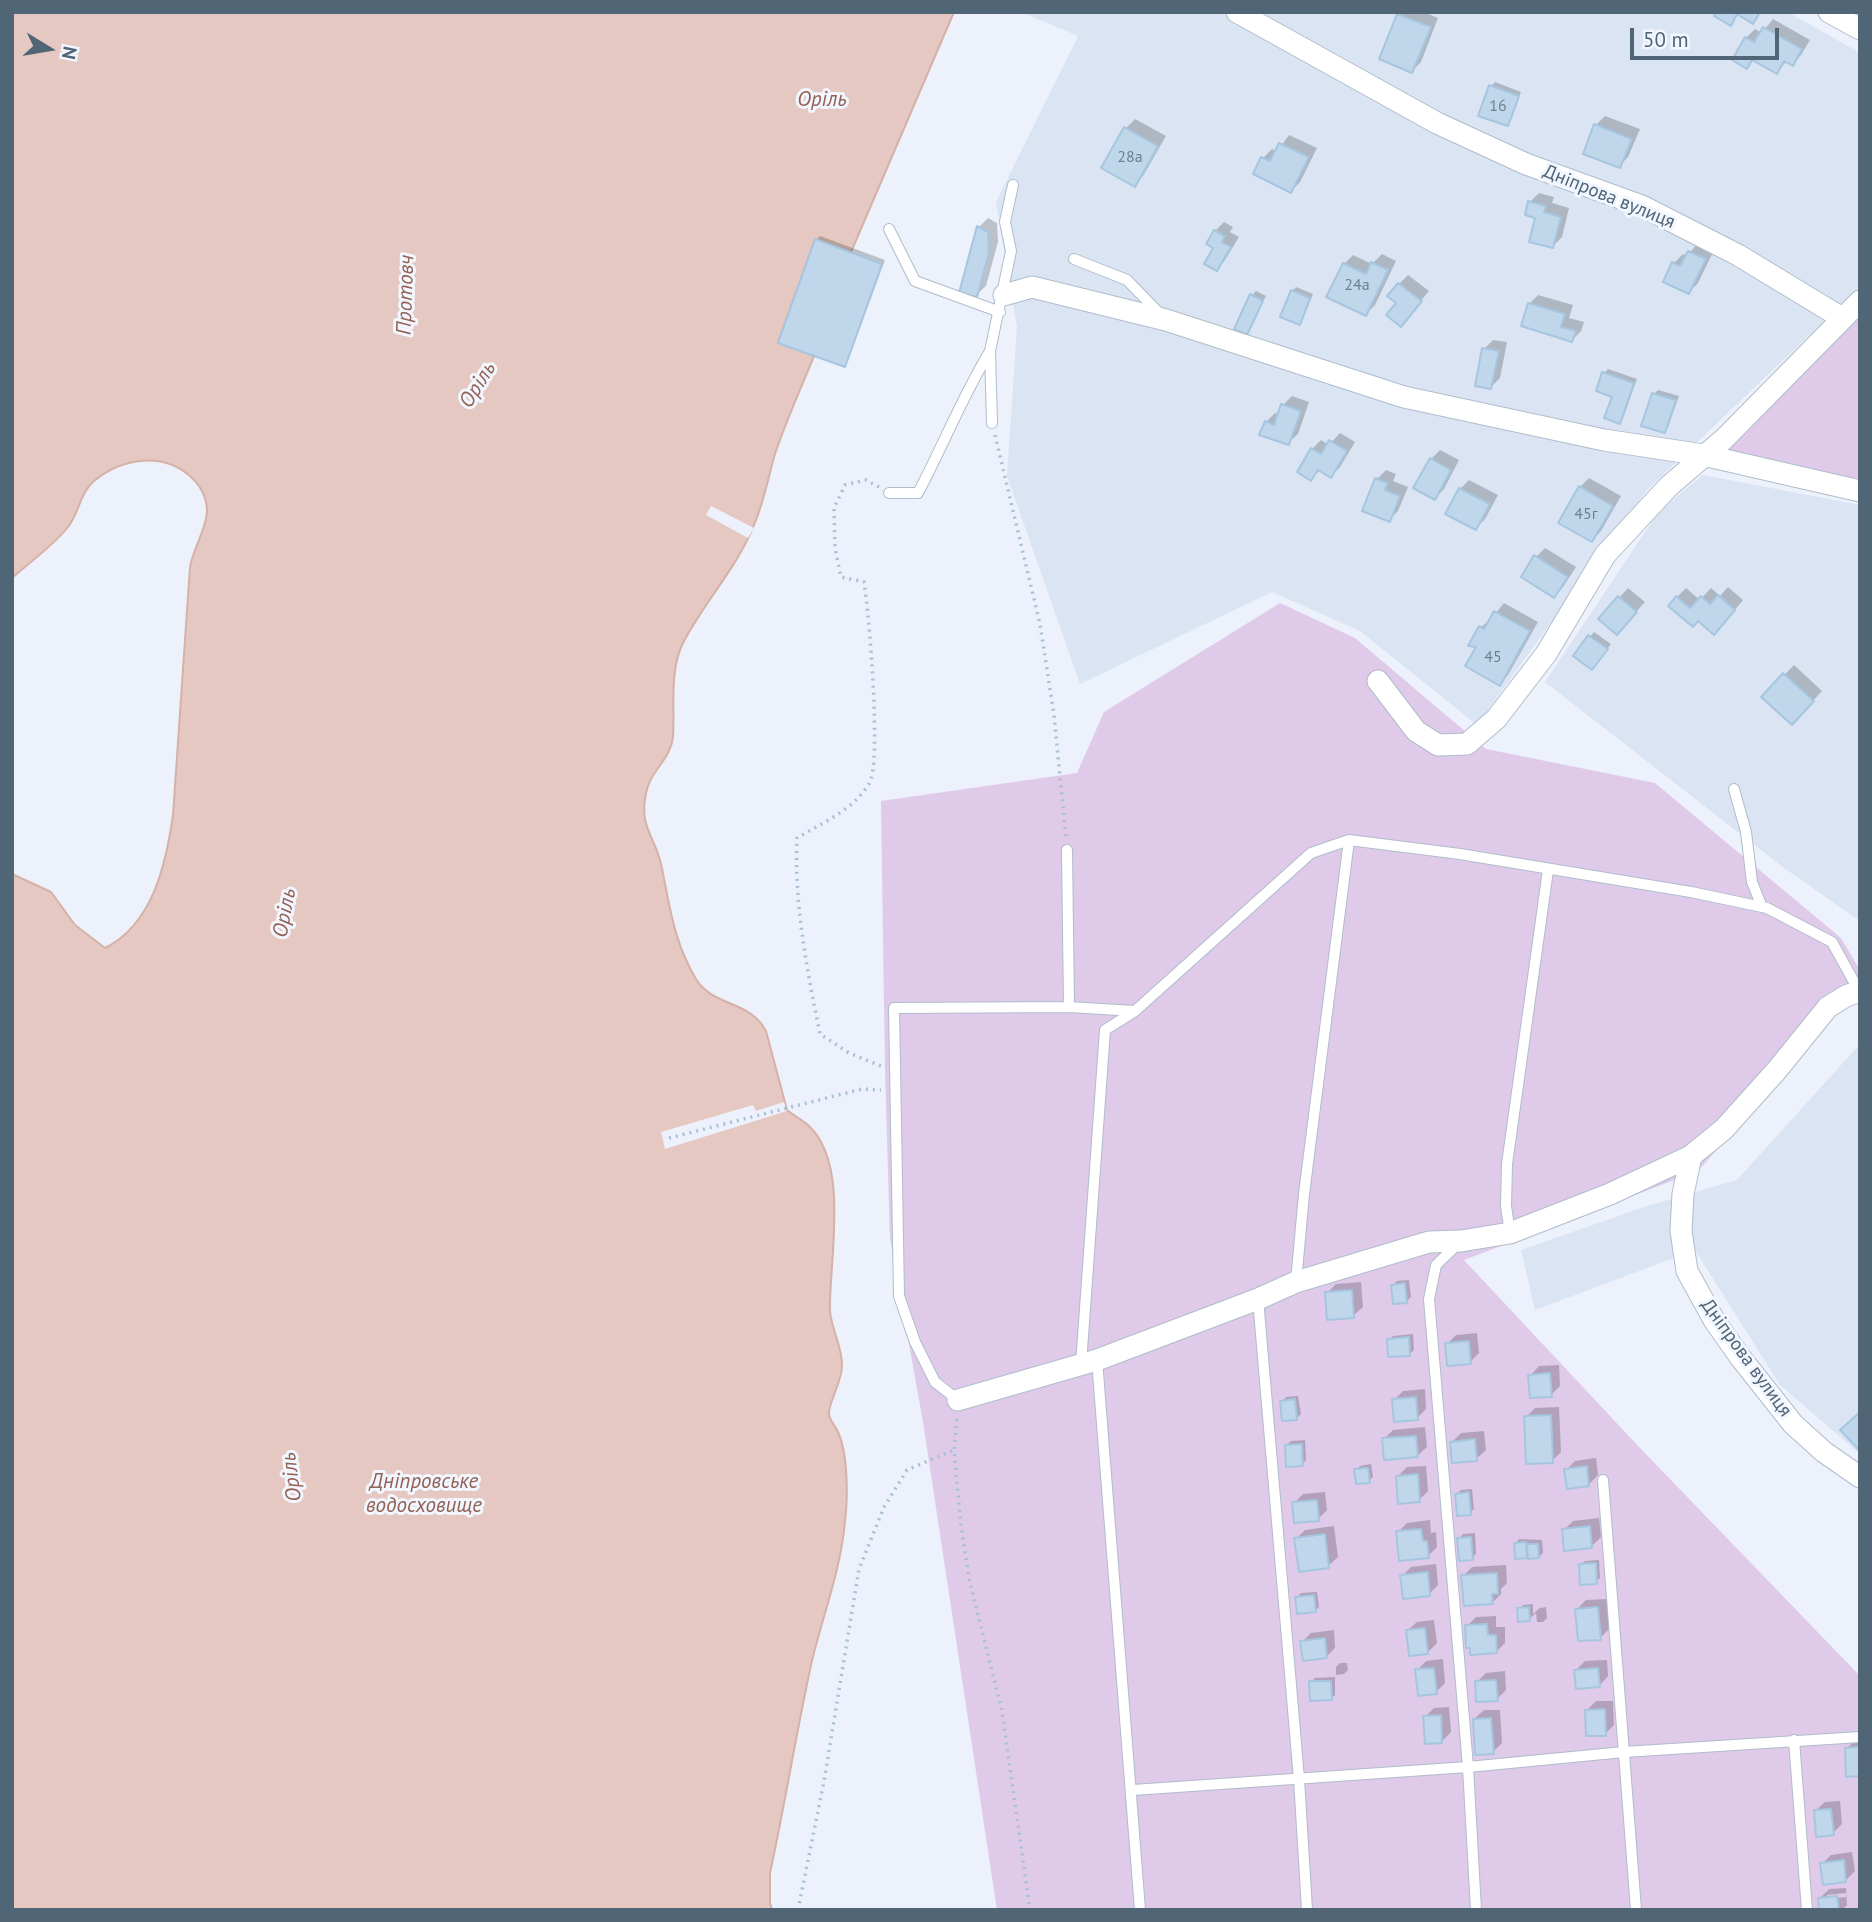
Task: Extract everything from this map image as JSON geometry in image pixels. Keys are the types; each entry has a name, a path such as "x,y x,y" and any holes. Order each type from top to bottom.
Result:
{"street":[{"name":"Дніпрова вулиця","path":"1237,12 1437,123 1526,164 1642,206 1738,255 1851,319"},
{"path":"1829,12 1860,29"},
{"path":"1002,303 1032,287 1166,320 1404,397 1604,440 1703,454 1860,491"},
{"path":"1378,681 1416,731 1438,745 1467,744 1496,719 1546,654 1605,555 1668,486 1724,439 1851,319 1860,301"},
{"path":"958,1400 1089,1362 1258,1299 1296,1282 1429,1242 1461,1241 1510,1233 1609,1194 1691,1156 1724,1129 1828,1007 1859,991"},
{"name":"Дніпрова вулиця","path":"1691,1156 1681,1231 1686,1272 1714,1320 1793,1424 1824,1452 1860,1478"}],"lane":[{"path":"992,423 990,351 1012,251 1005,222 1013,185"},
{"path":"889,229 915,281 1002,303"},
{"path":"1074,259 1127,281 1166,320"},
{"path":"889,493 918,493 969,387 990,351"},
{"path":"1734,789 1746,832 1752,882 1762,907"},
{"path":"1140,1910 1133,1790 1089,1362 1105,1030 1135,1011 1311,853 1349,840 1460,854 1691,892 1762,907 1832,942 1859,991"},
{"path":"1296,1282 1304,1194 1349,840"},
{"path":"1066,850 1069,1007"},
{"path":"1510,1233 1506,1206 1507,1164 1548,870"},
{"path":"958,1400 935,1382 915,1342 900,1296 894,1008 1069,1007 1135,1011"},
{"path":"1461,1241 1436,1265 1429,1299 1468,1767 1476,1910"},
{"path":"1258,1299 1299,1779 1307,1910"},
{"path":"1603,1480 1636,1910"},
{"path":"1133,1790 1468,1767 1624,1752 1860,1737"},
{"path":"1794,1740 1807,1910"}],"path":[{"path":"992,423 1040,624 1061,777 1066,850"},
{"path":"889,493 866,480 845,485 834,508 835,548 841,577 864,582 869,608 874,728 871,782 853,804 797,838 796,872 808,976 821,1034 849,1053 896,1072"},
{"path":"669,1138 862,1088 897,1091"},
{"path":"958,1400 954,1450 961,1526 970,1583 1002,1711 1030,1910"},
{"path":"798,1910 824,1781 859,1569 884,1507 908,1470 954,1450"}],"shaded area":[{"path":"1021,12 1788,12 1860,53 1860,287 1647,490 1477,725 1360,631 1272,592 1080,684 1007,476 1017,327 996,202 1078,36"},
{"path":"1860,316 1860,482 1727,451 1808,364"},
{"path":"1703,475 1860,505 1860,921 1784,868 1545,682 1659,511"},
{"path":"1280,603 1355,638 1486,749 1655,783 1841,938 1860,970 1860,998 1834,1017 1698,1171 1464,1260 1640,1448 1860,1676 1860,1910 997,1910 923,1422 890,1238 881,801 1077,773 1104,712"},
{"path":"1860,1044 1860,1454 1780,1385 1695,1250 1535,1310 1521,1250 1647,1206 1737,1180"}],"water":[{"name":"Дніпровське водосховище","path":"12,12 954,12 851,252 815,240 778,342 814,356 779,442 761,508 747,541 683,643 674,677 673,737 669,752 648,785 644,805 646,823 661,864 673,923 688,965 703,988 751,1014 766,1031 787,1110 809,1126 822,1143 833,1188 830,1310 841,1352 842,1367 829,1413 844,1452 846,1511 840,1557 811,1665 770,1873 772,1910 12,1910 12,874 51,892 75,925 105,948 135,924 146,908 161,872 173,815 190,567 207,511 201,489 181,469 156,461 117,467 89,486 68,527 12,578"}],"pier":[{"path":"711,506 754,528 748,538 706,515"},
{"path":"784,1102 787,1111 665,1149 661,1132 753,1105 756,1111"}],"building":[{"path":"1716,12 1760,12 1753,24 1737,14 1731,26 1714,16"},
{"path":"1397,14 1431,27 1412,73 1379,59"},
{"path":"1763,27 1802,49 1793,66 1784,61 1777,74 1752,60 1747,69 1732,60 1745,37 1754,42"},
{"path":"1489,85 1519,96 1508,126 1478,116"},
{"path":"1594,124 1632,139 1620,168 1583,154"},
{"path":"1124,127 1158,146 1135,187 1101,168"},
{"path":"1279,143 1309,157 1291,193 1253,174 1261,157 1270,161"},
{"path":"1528,201 1546,206 1544,212 1561,217 1553,248 1529,242 1535,218 1525,215"},
{"path":"977,226 988,232 989,253 977,297 959,293"},
{"path":"1214,230 1225,236 1222,242 1231,247 1217,271 1204,264 1213,248 1206,244"},
{"path":"815,239 882,264 845,367 778,343"},
{"path":"1688,251 1706,259 1689,294 1663,282 1672,262 1680,266"},
{"path":"1371,262 1388,270 1366,316 1326,297 1343,263 1366,274"},
{"path":"1398,283 1422,301 1401,327 1386,315 1396,303 1387,296"},
{"path":"1291,290 1310,298 1300,325 1280,317"},
{"path":"1250,294 1263,301 1247,335 1234,329"},
{"path":"1528,303 1565,314 1561,327 1576,331 1572,342 1521,326"},
{"path":"1482,348 1499,351 1491,389 1475,386"},
{"path":"1602,372 1634,383 1620,424 1604,418 1612,397 1596,391"},
{"path":"1652,393 1676,400 1665,433 1641,426"},
{"path":"1281,404 1301,411 1289,445 1259,435 1265,421 1274,425"},
{"path":"1329,440 1347,451 1331,478 1318,470 1311,481 1297,472 1311,448 1321,454"},
{"path":"1430,458 1451,470 1435,500 1413,488"},
{"path":"1375,478 1388,483 1385,490 1400,496 1390,522 1362,511"},
{"path":"1579,486 1613,506 1592,542 1558,523"},
{"path":"1459,488 1490,504 1476,530 1445,514"},
{"path":"1534,555 1568,577 1554,598 1521,577"},
{"path":"1718,595 1735,610 1714,635 1698,621 1693,627 1668,606 1676,596 1690,608 1701,596 1710,604"},
{"path":"1618,596 1637,612 1617,635 1598,619"},
{"path":"1494,611 1530,631 1500,686 1465,666 1476,647 1468,646 1479,626 1484,629"},
{"path":"1588,635 1608,649 1592,670 1573,656"},
{"path":"1783,673 1814,701 1792,725 1761,697"},
{"path":"1405,1283 1407,1303 1393,1304 1391,1285"},
{"path":"1352,1290 1354,1318 1327,1320 1325,1292"},
{"path":"1409,1337 1410,1356 1388,1357 1387,1339"},
{"path":"1469,1341 1471,1364 1447,1366 1445,1343"},
{"path":"1550,1373 1552,1397 1530,1398 1528,1375"},
{"path":"1416,1397 1418,1420 1394,1422 1392,1399"},
{"path":"1295,1399 1297,1420 1282,1421 1280,1401"},
{"path":"1860,1412 1860,1451 1840,1430"},
{"path":"1551,1415 1553,1463 1526,1464 1524,1416"},
{"path":"1416,1436 1418,1457 1384,1460 1382,1438"},
{"path":"1475,1439 1477,1461 1452,1463 1450,1442"},
{"path":"1302,1444 1303,1466 1286,1467 1285,1445"},
{"path":"1587,1466 1589,1486 1567,1489 1564,1469"},
{"path":"1368,1468 1370,1483 1356,1484 1354,1469"},
{"path":"1418,1474 1420,1502 1398,1504 1396,1476"},
{"path":"1469,1492 1471,1515 1457,1516 1455,1494"},
{"path":"1317,1500 1319,1521 1294,1523 1292,1502"},
{"path":"1590,1526 1592,1548 1564,1551 1562,1529"},
{"path":"1421,1529 1423,1541 1427,1541 1429,1558 1399,1561 1396,1531"},
{"path":"1325,1534 1329,1568 1299,1572 1294,1538"},
{"path":"1471,1537 1473,1560 1459,1561 1457,1538"},
{"path":"1526,1542 1527,1558 1515,1559 1514,1543"},
{"path":"1527,1544 1538,1544 1539,1558 1528,1559"},
{"path":"1596,1563 1597,1584 1580,1585 1579,1564"},
{"path":"1428,1572 1430,1596 1403,1599 1400,1575"},
{"path":"1497,1573 1498,1594 1492,1594 1493,1604 1464,1606 1461,1575"},
{"path":"1314,1595 1316,1612 1297,1614 1295,1597"},
{"path":"1529,1607 1530,1621 1518,1622 1517,1608"},
{"path":"1598,1607 1601,1640 1578,1641 1575,1609"},
{"path":"1487,1624 1488,1635 1496,1635 1497,1653 1470,1655 1470,1648 1466,1648 1465,1625"},
{"path":"1425,1628 1428,1654 1409,1656 1406,1630"},
{"path":"1325,1638 1327,1658 1303,1661 1300,1641"},
{"path":"1434,1668 1437,1694 1418,1696 1415,1669"},
{"path":"1598,1668 1600,1687 1576,1689 1574,1670"},
{"path":"1496,1680 1498,1701 1476,1702 1475,1681"},
{"path":"1309,1681 1331,1681 1332,1700 1310,1701"},
{"path":"1605,1709 1606,1736 1586,1736 1585,1710"},
{"path":"1441,1715 1442,1743 1425,1744 1423,1716"},
{"path":"1491,1718 1494,1754 1475,1755 1473,1719"},
{"path":"1860,1747 1860,1776 1846,1777 1845,1748"},
{"path":"1831,1809 1834,1835 1816,1837 1814,1810"},
{"path":"1844,1860 1846,1882 1823,1885 1820,1863"},
{"path":"1837,1896 1839,1910 1819,1910 1818,1898"}],"water label":[{"name":"Орiль","path":"822,100"},
{"name":"Протовч","path":"406,295"},
{"name":"Оріль","path":"478,385"},
{"name":"Оріль","path":"285,913"},
{"name":"Оріль","path":"292,1477"}]}
